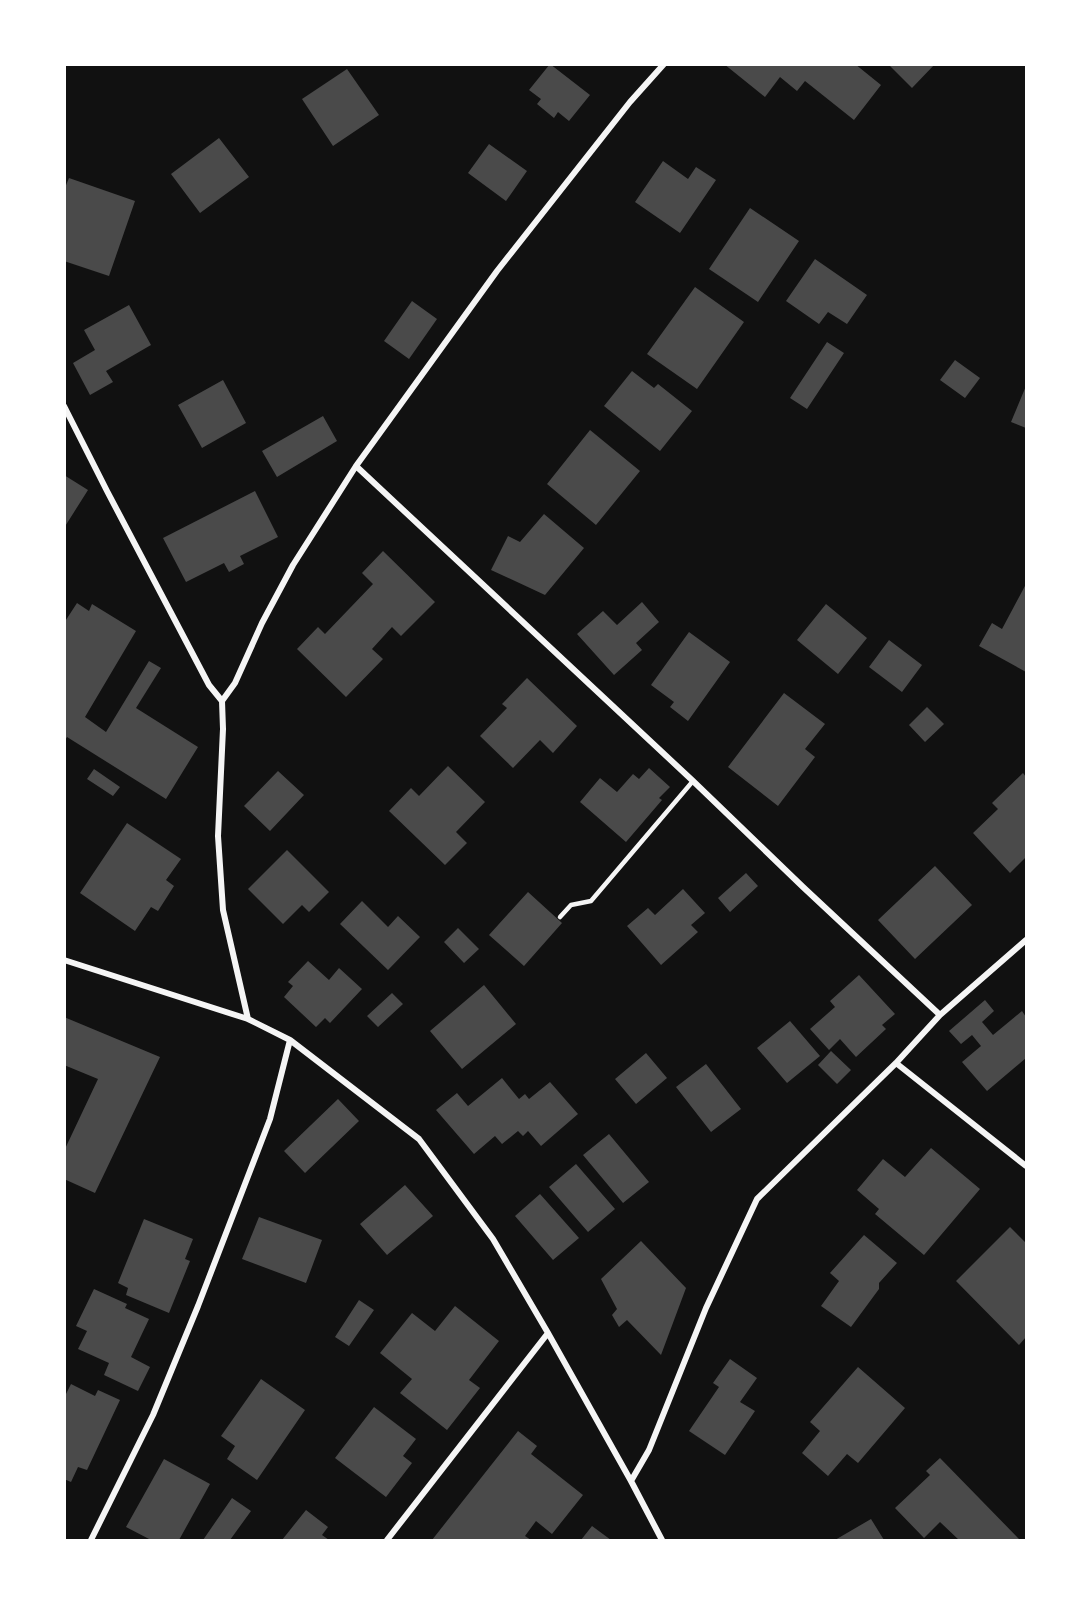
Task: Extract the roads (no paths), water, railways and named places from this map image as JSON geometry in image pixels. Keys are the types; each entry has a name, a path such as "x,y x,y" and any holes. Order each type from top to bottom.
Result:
{"street":[{"path":"222,701 235,683 262,623 293,565 356,466 497,271 630,102 664,64"},
{"path":"64,406 209,685 222,701 223,729 218,836 223,910 248,1019"},
{"path":"356,466 940,1015"},
{"path":"631,1481 649,1450 706,1308 757,1199 896,1063 940,1015 1026,940"},
{"path":"64,960 248,1019 290,1040 418,1139 493,1239 548,1333 662,1540"},
{"path":"91,1540 153,1415 198,1306 270,1119 290,1040"},
{"path":"896,1063 1026,1166"},
{"path":"387,1540 548,1333"}],"lane":[{"path":"560,917 571,905 591,901 693,781"}]}
